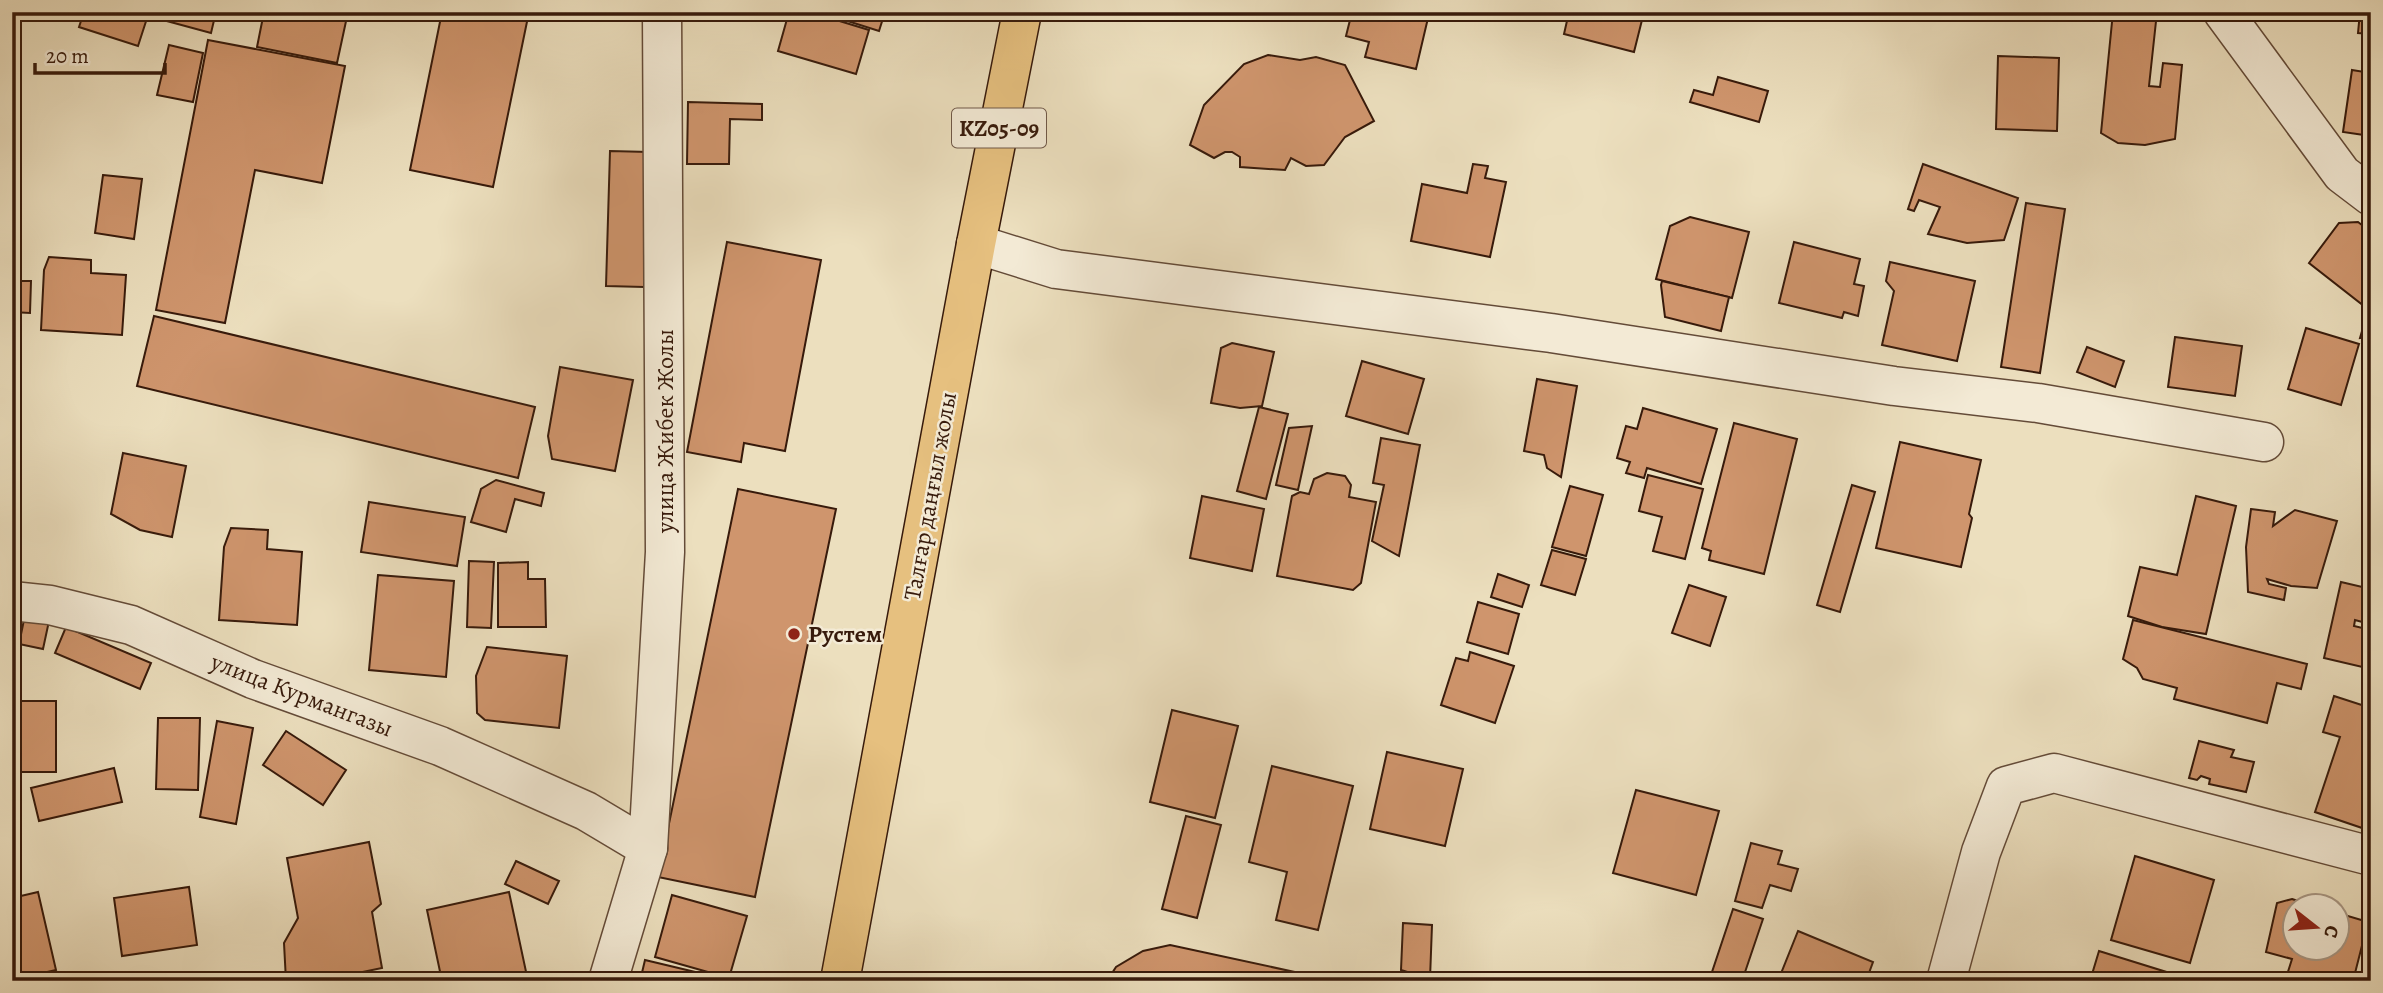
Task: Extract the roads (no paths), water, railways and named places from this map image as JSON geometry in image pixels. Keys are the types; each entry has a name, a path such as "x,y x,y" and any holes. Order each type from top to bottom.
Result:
{"main road":[{"name":"Талғар даңғыл жолы","path":"840,981 976,244 1022,12"}],"street":[{"name":"улица Жибек Жолы","path":"608,981 648,848 665,552 662,12"},
{"path":"2224,12 2342,174 2371,196"},
{"path":"976,244 1056,269 1551,333 1894,386 2038,403 2264,442"},
{"name":"улица Курмангазы","path":"12,601 50,605 131,625 253,679 440,746 586,811 648,848"},
{"path":"1946,981 1981,852 2006,786 2054,773 2371,856"}],"place":[{"name":"Рустем","path":"794,634"}]}
